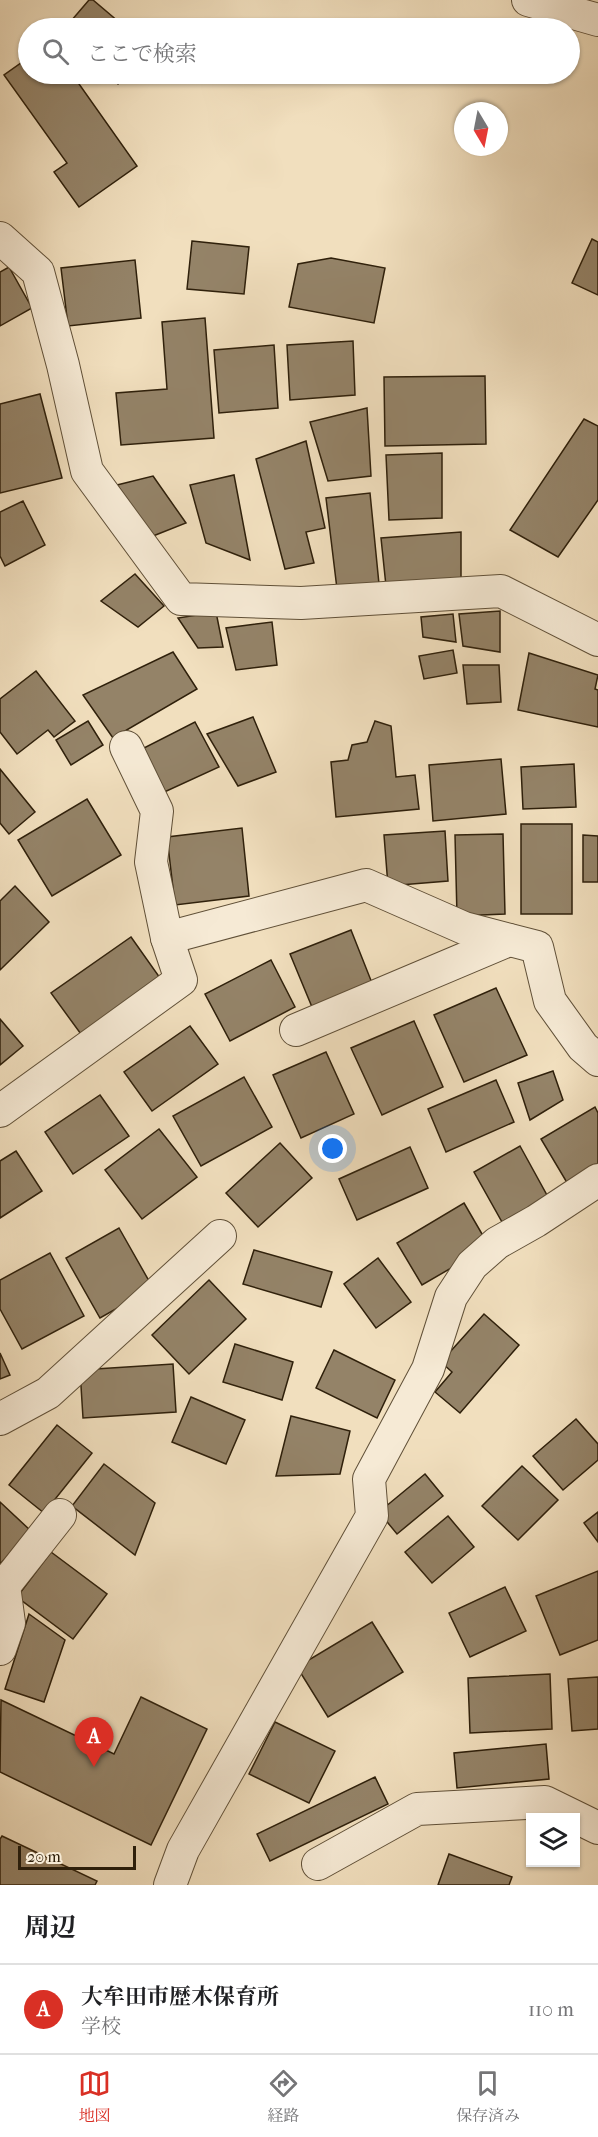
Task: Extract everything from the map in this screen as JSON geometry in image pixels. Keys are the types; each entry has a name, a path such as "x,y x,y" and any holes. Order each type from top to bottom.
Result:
{"street":[{"path":"528,0 598,20"},
{"path":"0,238 38,272 63,365 87,471 181,599 301,603 501,591 598,640"},
{"path":"0,1111 181,980 167,938 151,862 157,812 126,747"},
{"path":"167,938 366,885 464,928 537,947 550,1001 584,1047 598,1060"},
{"path":"296,1030 508,940"},
{"path":"170,1885 183,1850 372,1516 369,1479 428,1370 451,1297 472,1265 496,1243 536,1221 598,1180"},
{"path":"0,1419 48,1392 220,1236"},
{"path":"0,1649 9,1623 2,1584 60,1515"},
{"path":"318,1863 417,1809 545,1802 598,1828"}],"building":[{"path":"89,0 93,0 114,18 74,18"},
{"path":"18,65 18,84 79,84 137,166 79,207 54,172 67,163 4,75"},
{"path":"592,239 598,242 598,295 572,283"},
{"path":"192,241 249,247 244,294 187,289"},
{"path":"331,258 385,268 374,323 289,307 298,264"},
{"path":"135,260 141,318 68,326 61,268"},
{"path":"9,267 32,308 0,326 0,272"},
{"path":"205,318 214,438 121,445 116,393 167,389 162,322"},
{"path":"353,341 355,395 290,400 287,345"},
{"path":"274,345 278,408 219,413 214,350"},
{"path":"485,376 486,444 385,446 384,377"},
{"path":"40,394 62,478 0,493 0,404"},
{"path":"367,408 371,476 328,481 310,422"},
{"path":"584,419 598,426 598,500 558,557 510,530"},
{"path":"306,441 325,528 306,532 314,563 285,569 256,459"},
{"path":"442,453 442,518 389,520 386,455"},
{"path":"234,475 250,560 206,543 190,485"},
{"path":"153,476 186,523 153,536 117,485"},
{"path":"370,493 379,584 337,589 326,498"},
{"path":"23,501 45,545 5,566 0,556 0,512"},
{"path":"461,532 461,580 386,586 381,538"},
{"path":"135,574 164,606 138,627 101,601"},
{"path":"500,611 500,652 463,646 459,614"},
{"path":"216,612 223,647 198,648 178,618"},
{"path":"453,614 456,642 423,637 421,617"},
{"path":"272,622 277,665 236,670 226,628"},
{"path":"453,650 457,673 424,679 419,656"},
{"path":"173,652 197,689 113,738 83,695"},
{"path":"529,653 598,675 595,689 598,690 598,727 518,710"},
{"path":"463,665 499,665 501,702 467,704"},
{"path":"36,671 75,721 54,737 48,730 17,754 0,732 0,699"},
{"path":"253,717 276,772 238,786 207,734"},
{"path":"88,721 103,745 71,765 56,740"},
{"path":"375,721 391,726 396,777 415,775 419,809 336,817 331,762 348,760 352,745 367,742"},
{"path":"195,722 219,767 160,794 136,752"},
{"path":"501,759 506,814 433,821 429,765"},
{"path":"574,764 576,807 523,809 521,767"},
{"path":"0,769 35,812 9,834 0,823"},
{"path":"87,799 121,855 52,896 18,840"},
{"path":"521,824 572,824 572,914 521,914"},
{"path":"242,828 249,896 175,905 167,837"},
{"path":"445,831 448,881 388,886 384,835"},
{"path":"503,834 505,914 457,916 455,835"},
{"path":"583,835 598,836 598,882 583,882"},
{"path":"15,886 49,922 0,970 0,901"},
{"path":"351,930 372,983 312,1007 290,954"},
{"path":"131,937 165,985 86,1041 51,993"},
{"path":"271,960 295,1007 230,1041 205,994"},
{"path":"496,988 527,1055 464,1082 434,1015"},
{"path":"0,1019 23,1046 0,1065"},
{"path":"414,1021 443,1087 382,1115 351,1048"},
{"path":"190,1026 218,1064 152,1111 124,1072"},
{"path":"326,1052 354,1114 301,1138 273,1075"},
{"path":"553,1071 563,1100 530,1120 518,1083"},
{"path":"244,1077 272,1127 201,1166 173,1116"},
{"path":"496,1080 514,1122 446,1152 428,1109"},
{"path":"100,1095 129,1136 73,1174 45,1132"},
{"path":"595,1107 598,1113 598,1169 569,1186 541,1139"},
{"path":"159,1129 197,1177 142,1219 105,1170"},
{"path":"280,1143 312,1178 258,1227 226,1193"},
{"path":"520,1146 548,1197 502,1222 474,1172"},
{"path":"410,1147 428,1188 357,1220 339,1179"},
{"path":"16,1151 42,1191 0,1218 0,1161"},
{"path":"464,1203 489,1246 422,1285 397,1243"},
{"path":"119,1228 153,1288 100,1318 66,1258"},
{"path":"254,1250 332,1272 321,1307 243,1284"},
{"path":"50,1253 84,1316 22,1349 0,1309 0,1280"},
{"path":"378,1258 411,1302 376,1328 344,1284"},
{"path":"209,1280 246,1319 189,1374 152,1335"},
{"path":"484,1314 519,1345 460,1413 435,1392 452,1372 441,1362"},
{"path":"235,1344 293,1362 282,1400 223,1382"},
{"path":"334,1350 395,1380 377,1418 316,1388"},
{"path":"0,1353 10,1375 0,1379"},
{"path":"173,1364 176,1412 83,1418 80,1370"},
{"path":"191,1397 245,1420 226,1464 172,1442"},
{"path":"291,1416 350,1431 340,1474 276,1476"},
{"path":"576,1419 598,1444 598,1460 563,1490 533,1456"},
{"path":"57,1425 92,1453 44,1513 9,1485"},
{"path":"104,1464 155,1503 135,1555 72,1506"},
{"path":"522,1466 558,1500 518,1540 482,1506"},
{"path":"425,1474 443,1496 397,1534 379,1512"},
{"path":"0,1502 31,1531 0,1564"},
{"path":"598,1512 598,1542 584,1523"},
{"path":"448,1516 474,1547 432,1583 405,1552"},
{"path":"51,1552 107,1594 73,1639 17,1597"},
{"path":"598,1571 598,1640 560,1655 536,1596"},
{"path":"505,1587 526,1631 470,1657 449,1613"},
{"path":"29,1614 65,1640 44,1702 5,1689"},
{"path":"372,1622 403,1672 328,1717 297,1667"},
{"path":"550,1674 552,1729 470,1733 468,1678"},
{"path":"598,1677 598,1729 572,1731 568,1679"},
{"path":"141,1697 207,1729 151,1845 0,1772 1,1700 114,1754"},
{"path":"275,1722 335,1751 309,1803 249,1774"},
{"path":"546,1744 549,1779 457,1788 454,1753"},
{"path":"375,1777 388,1804 270,1861 257,1834"},
{"path":"2,1836 97,1881 95,1885 0,1885 0,1839"},
{"path":"449,1854 512,1877 509,1885 438,1885"}],"place":[{"name":"大牟田市歴木保育所","path":"94,1767"}]}
